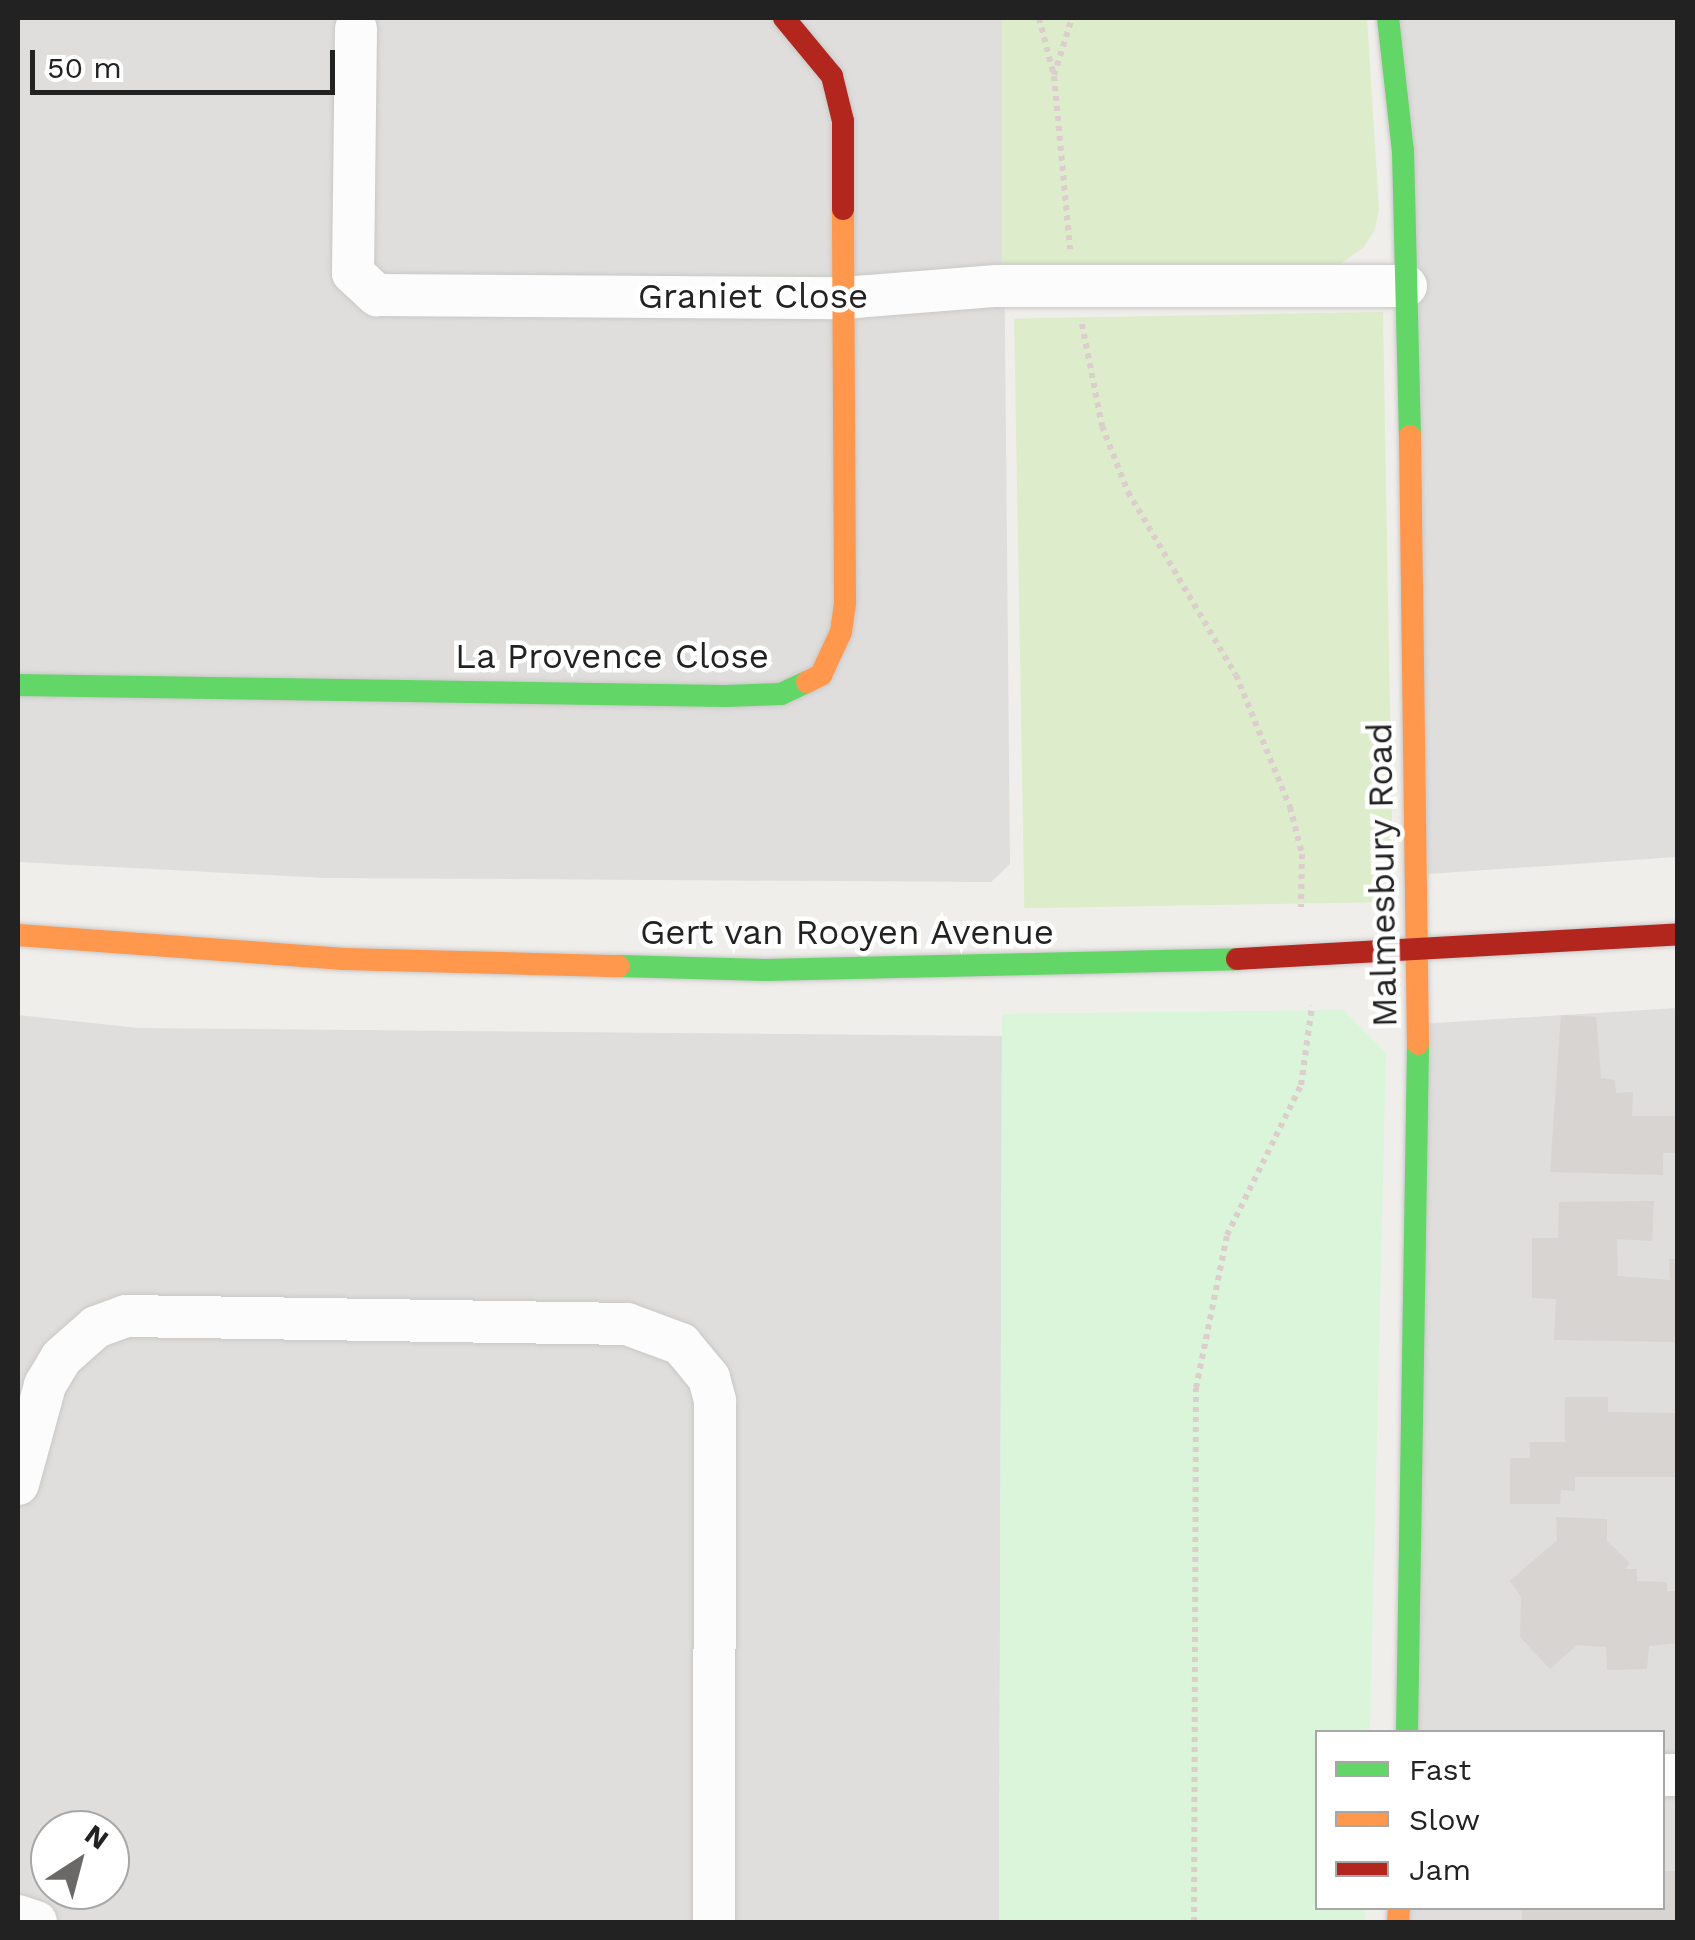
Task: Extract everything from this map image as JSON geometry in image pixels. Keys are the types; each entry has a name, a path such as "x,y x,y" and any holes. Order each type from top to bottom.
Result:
{"street":[{"name":"La Provence Close","path":"18,685 724,696 781,694 805,685 832,658 845,602 843,120 832,76 784,18"},
{"name":"Malmesbury Road","path":"1388,18 1403,151 1421,949 1407,1730"},
{"name":"Graniet Close","path":"356,29 354,273 376,295 843,298 997,286 1406,286"},
{"name":"Gert van Rooyen Avenue","path":"18,935 344,958 766,970 1421,949 1678,934"},
{"path":"18,1484 45,1385 60,1358 96,1327 126,1316 613,1324 651,1328 681,1344 709,1378 715,1401 714,1922"},
{"path":"18,1916 36,1922"}],"path":[{"path":"1039,18 1054,76 1073,268"},
{"path":"1054,76 1072,18"},
{"path":"1082,313 1082,350 1097,407 1128,492 1236,676 1290,807 1302,854 1302,907"},
{"path":"1194,1922 1196,1388 1227,1234 1301,1085 1312,1006"}],"shaded area":[{"path":"18,18 1002,18 1010,864 991,882 325,878 18,862"},
{"path":"1391,18 1677,18 1677,857 1428,874"},
{"path":"1677,1008 1677,1922 1393,1922 1394,1910 1665,1910 1665,1730 1402,1730 1419,1024"},
{"path":"18,1015 138,1028 1002,1036 999,1922 18,1922"}],"green space":[{"path":"1002,18 1367,18 1379,209 1375,229 1364,247 1339,265 1002,269"},
{"path":"1383,312 1393,902 1024,908 1014,318"},
{"path":"1343,1010 1386,1053 1370,1730 1315,1730 1315,1910 1366,1910 1365,1922 999,1922 1002,1014"}],"building":[{"path":"1561,1015 1596,1017 1601,1078 1615,1080 1616,1093 1633,1092 1632,1116 1678,1116 1678,1153 1663,1153 1663,1175 1550,1172"},
{"path":"1654,1201 1652,1241 1617,1239 1618,1276 1670,1280 1669,1259 1678,1259 1678,1342 1554,1340 1556,1299 1532,1298 1532,1238 1558,1238 1559,1202"},
{"path":"1565,1397 1608,1397 1608,1412 1678,1413 1678,1477 1575,1477 1575,1491 1561,1490 1560,1504 1510,1504 1510,1458 1530,1458 1530,1442 1565,1442"},
{"path":"1556,1517 1607,1519 1607,1541 1630,1563 1625,1569 1637,1569 1637,1581 1667,1582 1667,1591 1678,1591 1678,1643 1649,1646 1647,1669 1607,1670 1606,1647 1577,1645 1550,1669 1520,1637 1521,1597 1510,1581 1557,1540"},
{"path":"1665,1871 1678,1871 1678,1921 1522,1922 1522,1910 1665,1910"}],"traffic: fast":[{"path":"1388,18 1403,151 1410,436"},
{"path":"18,685 725,696 781,694 807,682"},
{"path":"619,966 765,970 1237,959"},
{"path":"1407,1730 1418,1044"}],"traffic: slow":[{"path":"807,682 821,675 841,632 845,602 843,209"},
{"path":"1410,436 1418,1044"},
{"path":"18,935 344,959 619,966"},
{"path":"1398,1922 1399,1910"}],"traffic: jam":[{"path":"784,18 832,76 843,121 843,209"},
{"path":"1237,959 1678,934"}]}
